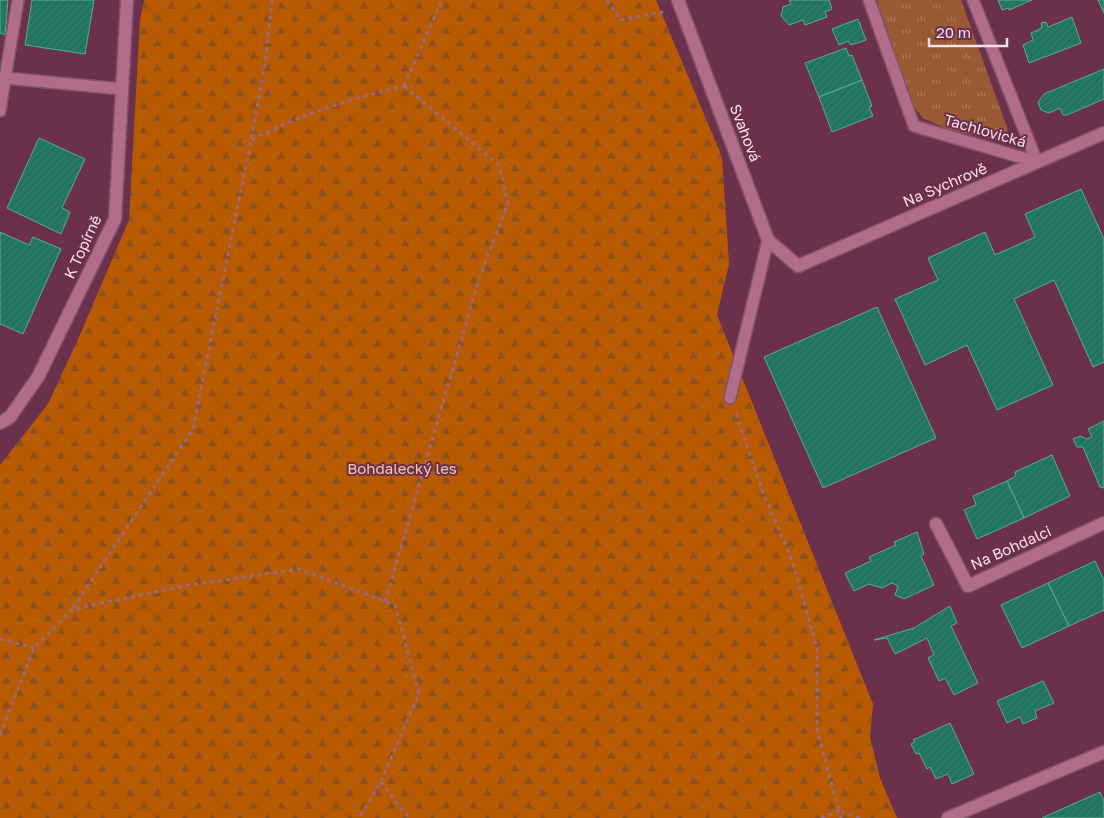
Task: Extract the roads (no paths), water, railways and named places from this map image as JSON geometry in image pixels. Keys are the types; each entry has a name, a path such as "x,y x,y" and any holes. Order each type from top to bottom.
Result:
{"street":[{"name":"K Topírně","path":"0,423 10,417 38,377 115,219 127,0"},
{"name":"Svahová","path":"679,4 768,240 798,266"},
{"name":"Na Sychrově","path":"798,266 1104,134"},
{"name":"Na Bohdalci","path":"936,524 968,586 1104,523"},
{"path":"948,818 1104,752"}],"lane":[{"path":"0,111 18,0"},
{"name":"Tachlovická","path":"869,0 914,126 1037,162"},
{"name":"Tachlovická","path":"973,0 1037,162"},
{"path":"6,78 122,89"},
{"path":"730,398 768,240"}],"park label":[{"name":"Bohdalecký les","path":"402,469"}]}
